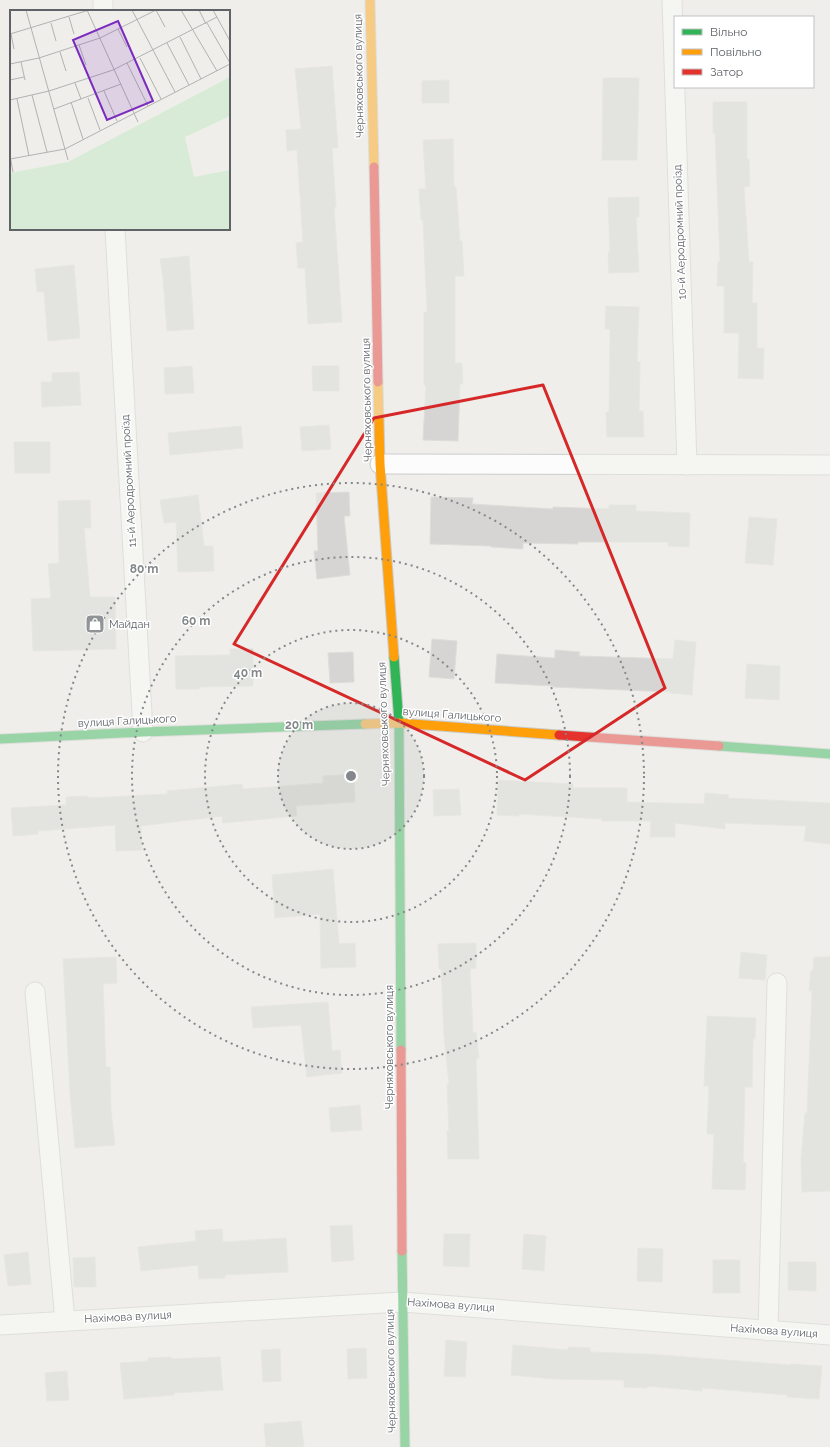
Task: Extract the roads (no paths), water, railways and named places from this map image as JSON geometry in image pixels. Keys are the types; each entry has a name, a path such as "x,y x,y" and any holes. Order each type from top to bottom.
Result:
{"street":[{"name":"Черняховського вулиця","path":"370,0 380,464 399,723 402,1302 405,1447"},
{"name":"10-й Аеродромний проїзд","path":"672,0 674,62"},
{"name":"10-й Аеродромний проїзд","path":"675,88 687,465"},
{"name":"11-й Аеродромний проїзд","path":"115,230 143,732"},
{"path":"380,464 830,465"},
{"name":"вулиця Галицького","path":"0,739 143,732 399,723 830,754"},
{"path":"768,1331 777,984"},
{"path":"35,992 65,1321"},
{"name":"Нахімова вулиця","path":"0,1325 402,1302 830,1335"}],"place":[{"name":"Майдан","path":"95,624"}]}
